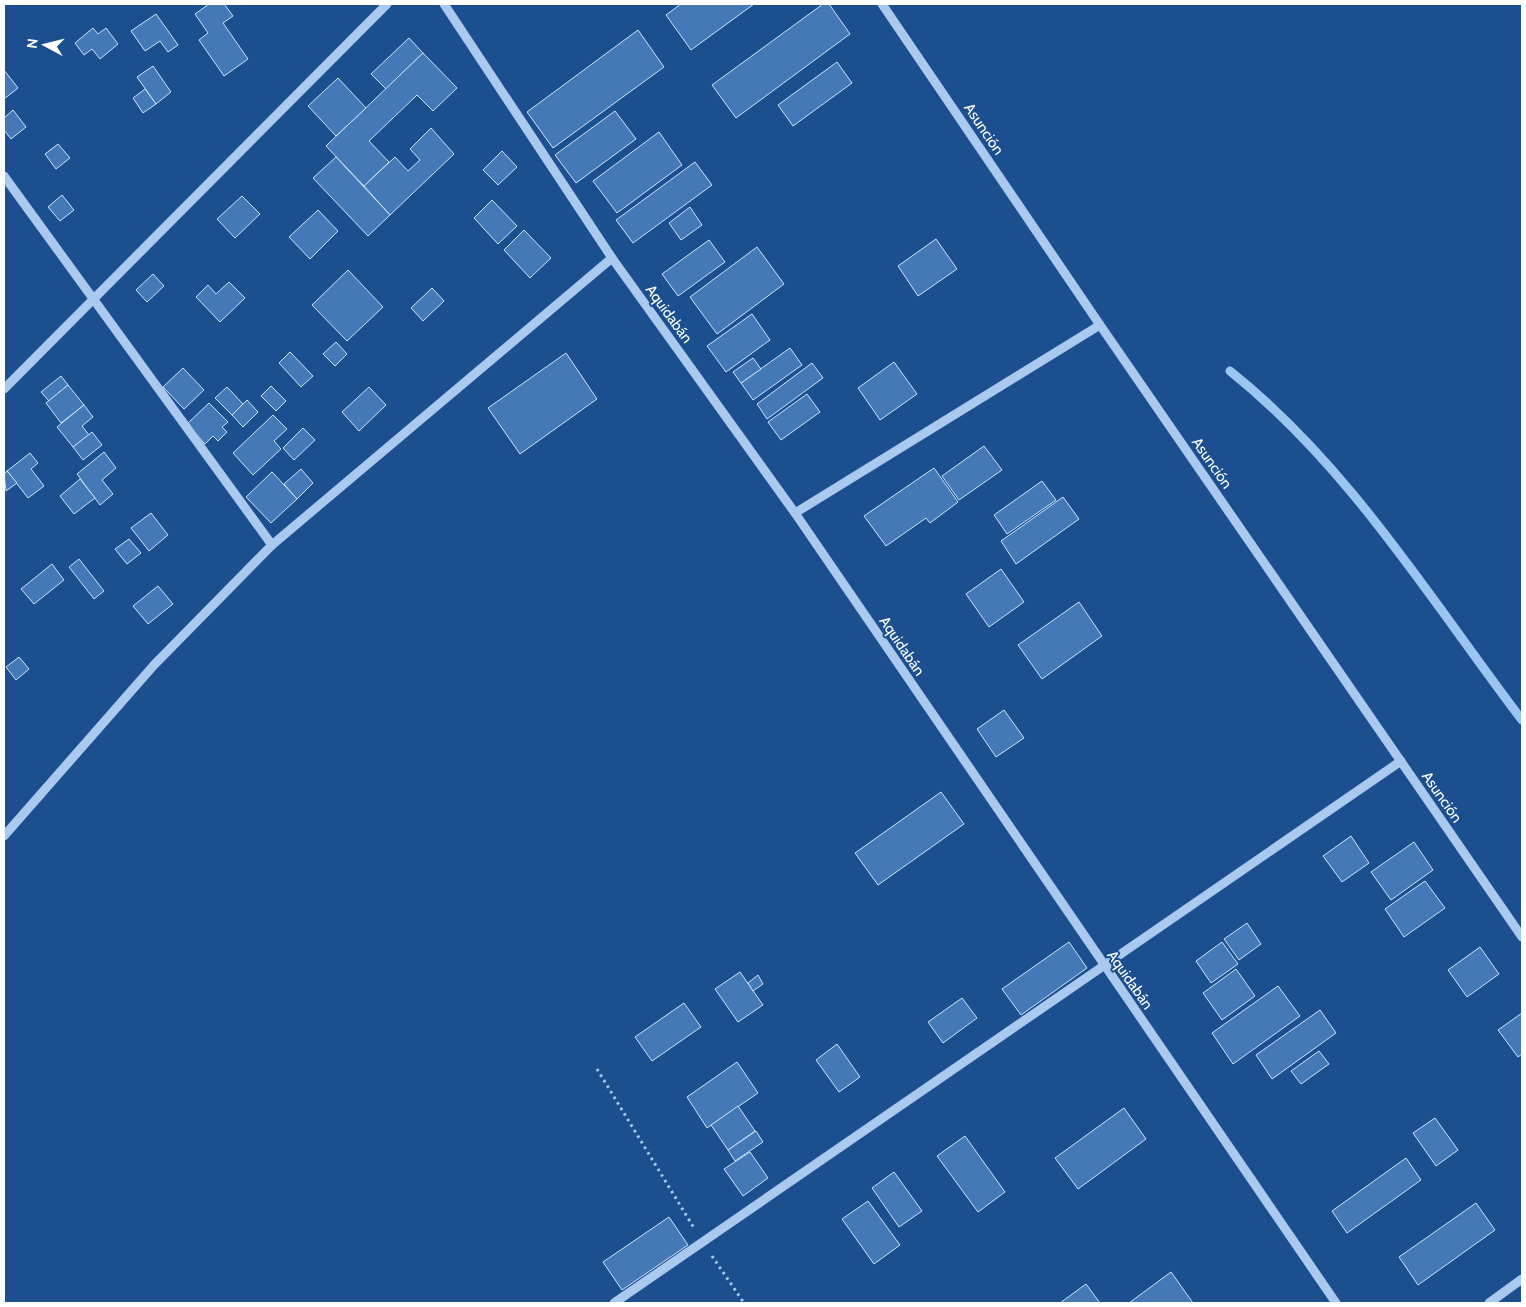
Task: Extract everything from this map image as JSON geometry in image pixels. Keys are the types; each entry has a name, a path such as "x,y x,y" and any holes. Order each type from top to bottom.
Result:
{"street":[{"path":"4,389 387,4"},
{"name":"Aquidabán","path":"444,4 612,258 795,513 1336,1303"},
{"name":"Asunción","path":"882,4 1100,325 1522,936"},
{"path":"4,176 272,545"},
{"path":"4,836 154,665 272,545 612,258"},
{"path":"795,513 1100,325"},
{"path":"614,1303 1401,761"},
{"path":"1489,1303 1522,1279"}],"path":[{"path":"597,1069 703,1242 744,1303"}],"building":[{"path":"209,4 224,4 233,16 223,23 248,59 224,76 199,40 208,33 195,14"},
{"path":"681,4 754,4 691,50 666,15"},
{"path":"823,4 829,4 850,34 736,118 712,85"},
{"path":"156,14 178,45 168,52 160,41 145,51 131,31"},
{"path":"93,28 98,34 106,28 118,44 100,59 92,49 84,55 75,43"},
{"path":"638,30 664,67 553,148 527,112"},
{"path":"409,38 423,53 386,89 371,74"},
{"path":"423,53 457,88 433,111 417,95 369,141 389,162 364,186 326,146"},
{"path":"837,62 852,83 793,126 778,105"},
{"path":"153,66 171,92 156,104 137,77"},
{"path":"4,70 18,88 4,99"},
{"path":"338,78 366,108 336,136 308,106"},
{"path":"145,89 156,104 143,113 133,98"},
{"path":"13,110 26,127 11,139 4,130 4,118"},
{"path":"615,111 636,139 576,183 555,155"},
{"path":"431,128 454,154 390,215 364,186 395,157 408,171 420,160 410,149"},
{"path":"659,132 682,165 617,213 593,181"},
{"path":"58,144 70,158 56,169 45,154"},
{"path":"502,151 517,167 498,185 483,170"},
{"path":"336,157 390,215 368,236 313,178"},
{"path":"695,162 712,185 633,243 616,220"},
{"path":"62,195 74,210 60,221 48,207"},
{"path":"242,196 260,214 235,238 217,219"},
{"path":"492,200 517,226 498,244 474,218"},
{"path":"690,207 702,225 681,240 669,223"},
{"path":"318,210 338,231 310,259 289,237"},
{"path":"524,230 551,258 530,278 504,250"},
{"path":"936,239 957,269 918,296 898,266"},
{"path":"709,240 725,262 678,296 662,274"},
{"path":"757,247 784,284 717,334 690,297"},
{"path":"348,270 383,307 347,341 312,305"},
{"path":"153,274 164,286 147,302 136,290"},
{"path":"229,282 245,298 220,322 196,297 208,285 216,294"},
{"path":"432,288 444,301 423,321 411,308"},
{"path":"752,314 770,340 726,372 707,346"},
{"path":"336,342 347,354 335,366 323,354"},
{"path":"790,348 802,365 753,400 741,383"},
{"path":"290,352 313,376 301,387 279,363"},
{"path":"566,353 597,399 520,454 488,408"},
{"path":"753,358 761,369 741,383 733,372"},
{"path":"894,362 917,394 880,420 858,388"},
{"path":"812,363 823,378 767,419 757,404"},
{"path":"183,368 204,390 184,409 163,387"},
{"path":"61,376 68,385 49,401 41,392"},
{"path":"68,385 84,405 61,423 46,403"},
{"path":"271,386 286,401 276,411 261,396"},
{"path":"227,387 243,404 232,415 215,398"},
{"path":"369,387 386,405 359,431 342,412"},
{"path":"807,394 820,412 781,440 768,422"},
{"path":"247,400 258,412 243,427 232,415"},
{"path":"209,403 228,422 222,427 227,432 218,441 213,436 205,444 187,424"},
{"path":"84,405 93,417 82,426 89,435 73,447 57,427"},
{"path":"273,415 287,429 274,441 281,449 253,475 233,453"},
{"path":"303,428 315,440 294,460 283,448"},
{"path":"92,432 102,445 83,460 73,447"},
{"path":"984,446 1002,470 959,500 942,476"},
{"path":"104,452 116,468 102,480 113,494 100,505 77,474"},
{"path":"30,453 38,463 31,469 44,486 28,498 7,471"},
{"path":"934,468 958,502 930,523 926,518 886,546 864,516"},
{"path":"301,469 313,483 297,499 284,484"},
{"path":"7,471 17,483 6,491 4,474"},
{"path":"272,472 297,499 271,523 246,497"},
{"path":"80,479 95,498 74,514 60,496"},
{"path":"1042,481 1056,500 1007,534 994,515"},
{"path":"1063,497 1079,519 1016,564 1001,541"},
{"path":"151,513 168,535 149,551 131,528"},
{"path":"129,539 141,553 127,564 115,549"},
{"path":"79,559 104,591 94,599 69,567"},
{"path":"52,564 64,580 34,604 21,589"},
{"path":"1001,569 1024,602 989,627 966,594"},
{"path":"158,586 173,604 148,624 133,606"},
{"path":"1079,602 1102,636 1042,679 1018,645"},
{"path":"19,657 29,669 16,680 6,667"},
{"path":"1004,710 1024,738 996,757 977,729"},
{"path":"941,792 964,824 878,885 855,853"},
{"path":"1351,836 1369,863 1342,882 1323,856"},
{"path":"1414,842 1433,870 1391,900 1371,872"},
{"path":"1425,881 1445,908 1404,937 1385,909"},
{"path":"1247,923 1261,944 1239,960 1224,939"},
{"path":"1069,942 1087,968 1021,1015 1002,989"},
{"path":"1222,942 1238,964 1211,983 1196,961"},
{"path":"1480,947 1499,974 1467,997 1448,970"},
{"path":"1236,969 1255,996 1222,1020 1203,993"},
{"path":"740,972 763,1005 738,1022 715,989"},
{"path":"758,975 763,984 753,991 748,983"},
{"path":"1278,986 1300,1016 1233,1064 1212,1033"},
{"path":"962,998 977,1018 943,1043 928,1022"},
{"path":"684,1003 701,1027 652,1061 635,1037"},
{"path":"1320,1010 1336,1033 1272,1079 1256,1055"},
{"path":"1522,1013 1522,1054 1518,1057 1498,1030"},
{"path":"837,1044 860,1077 839,1092 816,1060"},
{"path":"1319,1051 1329,1064 1301,1084 1291,1071"},
{"path":"737,1062 758,1093 707,1128 687,1097"},
{"path":"738,1106 755,1131 728,1150 711,1125"},
{"path":"1124,1108 1146,1139 1078,1189 1055,1158"},
{"path":"1435,1118 1458,1150 1436,1166 1413,1133"},
{"path":"756,1131 763,1142 735,1161 728,1150"},
{"path":"965,1136 1005,1192 978,1212 937,1156"},
{"path":"750,1152 768,1178 743,1196 724,1169"},
{"path":"1406,1158 1421,1180 1347,1233 1332,1211"},
{"path":"894,1172 922,1211 899,1227 872,1188"},
{"path":"868,1201 900,1245 874,1264 842,1219"},
{"path":"1476,1203 1495,1230 1418,1285 1399,1257"},
{"path":"669,1217 688,1245 622,1290 603,1262"},
{"path":"1171,1272 1193,1303 1129,1303"},
{"path":"1086,1284 1100,1303 1060,1303"}],"waterway":[{"path":"1230,371 1273,409 1313,449 1351,492 1421,582 1522,720"}]}
